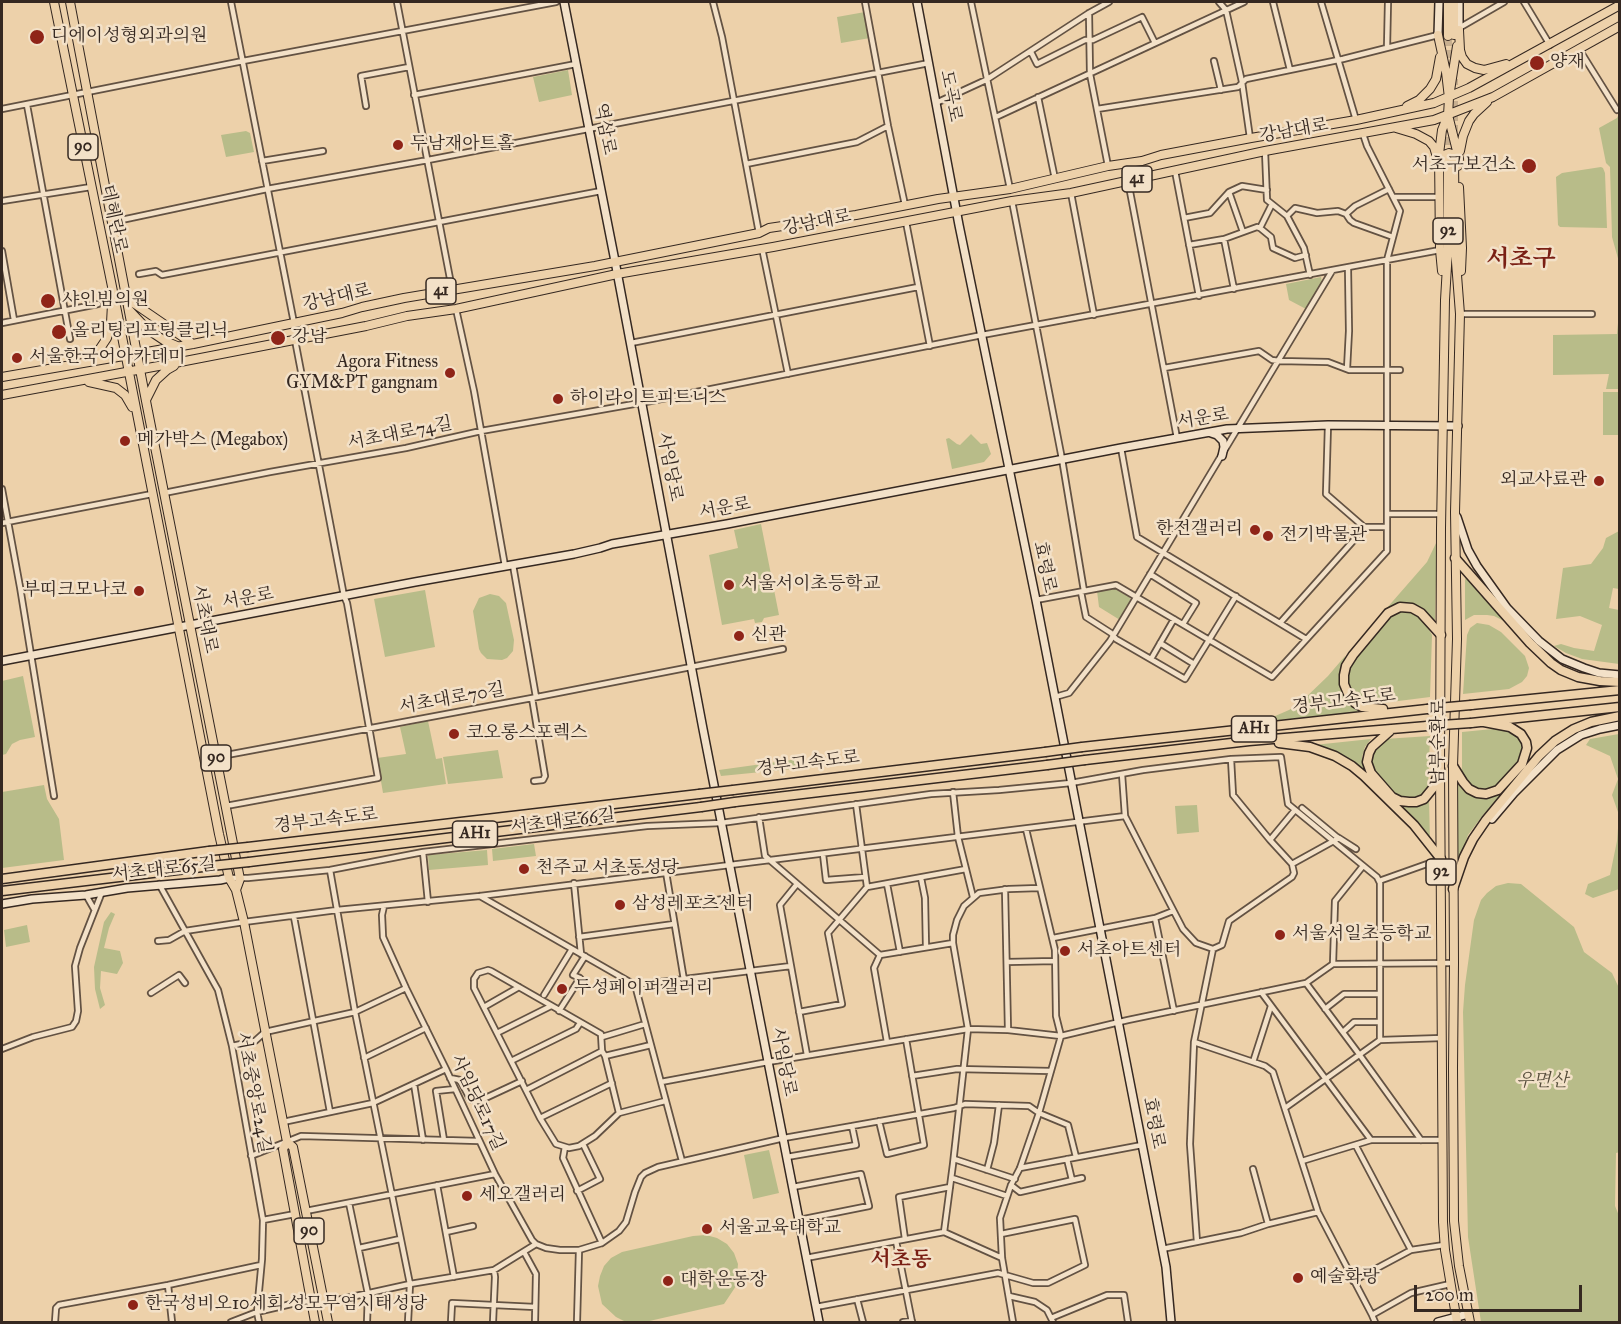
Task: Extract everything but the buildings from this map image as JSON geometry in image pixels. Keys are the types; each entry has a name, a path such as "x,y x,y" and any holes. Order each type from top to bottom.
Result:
{"highway":[{"path":"1455,558 1551,663 1578,677 1595,681 1620,682"},
{"path":"1414,710 1370,709 1358,705 1345,688 1346,666 1388,613 1395,608 1408,607 1419,611 1441,635"},
{"name":"경부고속도로","path":"2,879 209,851 1082,747 1414,710 1620,690"},
{"name":"경부고속도로","path":"2,891 1249,741 1484,722 1620,707"},
{"path":"1453,889 1473,839 1539,756 1555,741 1582,725 1620,716"},
{"path":"1454,766 1462,782 1469,789 1486,794 1498,790 1521,764 1527,748 1521,734 1510,727 1484,722"},
{"path":"1392,730 1374,744 1367,759 1371,773 1390,795 1405,802 1422,800 1434,788 1440,769"},
{"path":"1249,741 1310,747 1335,756 1364,776 1414,825 1441,859"}],"main road":[{"name":"테헤란로","path":"54,2 128,372"},
{"name":"테헤란로","path":"70,2 137,354"},
{"name":"역삼로","path":"564,2 617,274"},
{"name":"도곡로","path":"917,2 957,211"},
{"path":"1392,113 1419,100 1434,84 1440,58 1439,2"},
{"path":"1448,2 1462,57 1471,66 1488,69 1525,58"},
{"path":"1438,35 1441,34 1445,39 1451,40 1456,37 1454,2"},
{"path":"1450,161 1448,115 1459,2"},
{"name":"강남대로","path":"2,377 193,344 452,289 759,233 769,228 1010,189 1161,155 1392,113 1449,98 1620,5"},
{"name":"강남대로","path":"2,395 407,316 456,309 617,274 1012,201 1071,193 1264,151 1434,120 1493,97 1620,26"},
{"path":"1438,35 1449,98"},
{"path":"1445,300 1440,250 1440,197 1450,161 1469,121 1493,97"},
{"path":"1448,115 1441,137 1459,187"},
{"path":"1395,128 1416,134 1429,141 1436,151 1450,161"},
{"path":"1450,161 1442,156 1449,153 1457,158 1462,248 1459,300"},
{"name":"남부순환로","path":"1450,161 1460,314 1455,512 1457,639 1453,889 1454,1221 1470,1323"},
{"name":"남부순환로","path":"1450,161 1445,300 1440,769 1443,1222 1444,1245 1457,1320"},
{"name":"효령로","path":"957,211 1167,1267 1171,1323"},
{"name":"사임당로","path":"617,274 819,1323"},
{"path":"81,362 99,350 107,338 111,323 113,292"},
{"path":"126,298 193,344"},
{"path":"128,309 147,329 179,346"},
{"path":"117,311 120,313 125,336 130,337 133,332"},
{"name":"서초대로","path":"137,354 240,879"},
{"path":"146,401 156,380 180,362"},
{"name":"서초대로","path":"128,372 219,834 229,878 236,890 244,922 287,1142 293,1147 328,1323"},
{"path":"82,381 116,388 125,395 137,416"},
{"name":"서운로","path":"2,661 1208,432 1328,425 1458,426"},
{"path":"1208,432 1217,435 1223,441 1222,456"},
{"path":"1455,512 1468,550 1477,566 1507,609 1539,641 1562,659 1599,673 1620,675"},
{"path":"1473,839 1557,750 1581,735 1620,725"},
{"name":"서초대로65길","path":"2,904 159,884 229,878"},
{"path":"236,890 240,879"},
{"name":"서초대로","path":"287,1142 283,1149 315,1323"},
{"path":"1438,1323 1457,1320 1468,1314"}],"street":[{"path":"231,2 294,324"},
{"path":"397,2 452,289"},
{"path":"2,109 556,2"},
{"path":"713,2 722,37 759,233"},
{"path":"865,2 905,205"},
{"path":"971,2 1010,189"},
{"path":"936,103 986,80 1109,2"},
{"path":"1219,2 1226,10 1242,82 1251,138"},
{"path":"996,117 1244,2"},
{"path":"1274,2 1290,70"},
{"path":"1321,2 1356,120"},
{"path":"1387,48 1388,2"},
{"path":"1455,32 1504,2"},
{"path":"1524,2 1550,45"},
{"path":"1089,13 1090,74 1108,166"},
{"path":"1030,51 1037,64 1142,17 1155,43"},
{"path":"1097,109 1238,87 1246,79 1438,35"},
{"path":"1579,49 1617,110 1620,108"},
{"path":"1215,61 1221,90"},
{"path":"112,222 267,189 929,63"},
{"path":"414,95 576,64"},
{"path":"366,106 361,76 409,67"},
{"path":"1038,97 1055,179"},
{"path":"27,105 70,339"},
{"path":"746,164 857,142 888,126"},
{"path":"1036,600 1116,585 1272,677 1387,551 1388,260 1400,211 1363,134"},
{"path":"262,161 323,151"},
{"path":"1264,151 1267,200 1287,216 1304,248 1310,275"},
{"path":"1175,171 1199,296"},
{"path":"1128,181 1177,438"},
{"path":"1184,218 1210,213 1229,192 1242,186 1267,190"},
{"path":"2,201 91,187"},
{"path":"1346,214 1354,206 1389,189"},
{"path":"139,274 156,271 162,275 601,191"},
{"path":"1229,192 1244,232"},
{"path":"1071,193 1094,315"},
{"path":"1393,197 1440,197"},
{"path":"1012,201 1062,459 1086,617 1185,679 1236,596"},
{"path":"1260,228 1272,204"},
{"path":"1287,216 1295,208 1317,213 1338,211 1346,214 1354,223 1393,237"},
{"path":"906,222 930,346"},
{"path":"1189,245 1224,239 1257,226 1271,237 1273,248 1295,258 1306,255"},
{"path":"1224,239 1234,289"},
{"path":"762,248 788,374"},
{"name":"서초대로74길","path":"164,494 982,335 1035,327 1440,250"},
{"path":"2,251 14,320"},
{"path":"1347,369 1348,267"},
{"path":"1055,697 1069,693 1114,636 1332,271"},
{"path":"631,344 918,287"},
{"path":"2,323 98,304"},
{"path":"456,309 534,698 545,776 543,780 534,781"},
{"path":"1460,314 1592,315"},
{"path":"226,806 378,778 347,603 295,339"},
{"path":"1164,368 1259,351 1272,360 1279,361 1328,362 1347,369 1400,370"},
{"path":"1328,425 1326,494 1364,527 1387,527"},
{"path":"1120,448 1137,537 1306,639"},
{"path":"2,489 54,796"},
{"path":"2,523 152,494"},
{"path":"1387,514 1442,514"},
{"path":"1280,623 1364,527"},
{"path":"1150,574 1196,603 1183,624"},
{"path":"1151,659 1174,619"},
{"path":"1160,643 1194,664"},
{"path":"692,666 783,649"},
{"name":"서초대로70길","path":"216,757 692,666"},
{"name":"서초대로66길","path":"229,878 240,879 330,870 423,852 647,826 722,823 931,794 1071,783 1143,770 1231,759 1281,758 1288,804 1295,810"},
{"path":"1122,774 1125,816 1173,911 1183,928 1196,943 1213,949 1222,945 1229,921 1292,877 1294,873 1292,864 1233,795 1231,759"},
{"path":"953,792 958,837 973,897"},
{"path":"856,804 867,887"},
{"path":"1292,864 1334,842 1339,838 1356,849 1337,837 1302,808"},
{"path":"1270,840 1295,810 1377,877 1380,884 1380,1040"},
{"path":"158,941 169,940 184,931 244,922 480,896 1125,816"},
{"path":"759,817 765,856 880,955 953,943"},
{"path":"1013,1323 1002,1258 1000,1218 1039,1113 1061,1036 1056,1016 1053,938 1026,829"},
{"path":"423,852 428,902"},
{"path":"823,854 826,880 865,876"},
{"path":"1379,881 1441,859"},
{"path":"1333,964 1335,901 1363,866"},
{"path":"800,1012 842,1004 828,933 867,887 966,869"},
{"path":"330,870 355,1012 410,1284 408,1323"},
{"path":"666,872 684,980"},
{"path":"921,878 925,898 926,947"},
{"path":"559,1011 580,978 573,975 583,955 574,883"},
{"name":"서초중앙로24길","path":"159,884 218,990 232,1046 262,1220 257,1312 259,1323"},
{"path":"797,884 780,905 807,1055"},
{"path":"887,884 900,952"},
{"path":"944,1232 968,1029 953,943 957,920 964,906 979,892 1039,888"},
{"path":"1005,889 1008,1030"},
{"name":"서초대로65길","path":"2,1049 72,1027 76,1021 78,1011 75,966 102,892"},
{"path":"86,895 94,909"},
{"path":"480,896 635,985 791,966"},
{"path":"672,907 736,897"},
{"name":"사임당로17길","path":"384,906 383,937 495,1174 536,1244"},
{"path":"1053,938 1155,918 1173,911"},
{"path":"294,916 330,1112"},
{"path":"1155,918 1174,1011"},
{"path":"579,937 674,924"},
{"path":"544,995 572,949"},
{"path":"1197,1242 1190,1144 1194,1042 1213,949"},
{"path":"880,955 874,968 887,1042"},
{"path":"1006,962 1055,961"},
{"path":"661,1082 968,1029 1008,1030 1061,1036 1306,983 1333,964 1454,963"},
{"path":"619,1113 604,1054 602,1034 490,970 478,973 474,979 474,988 554,1142 573,1148 595,1136 619,1113 665,1101"},
{"path":"152,993 179,975 185,983"},
{"path":"1306,983 1421,1140"},
{"path":"635,985 682,1161"},
{"path":"484,1007 519,987"},
{"path":"232,1046 255,1041 265,1032 355,1012 406,988"},
{"path":"1261,992 1371,1140"},
{"path":"1325,1009 1344,994 1380,994"},
{"path":"497,1033 551,1006"},
{"path":"1253,1062 1271,1006"},
{"path":"1343,1032 1354,1022 1380,1023"},
{"path":"512,1061 576,1029 580,1023"},
{"path":"602,1037 645,1024"},
{"path":"364,1058 426,1028"},
{"path":"1285,1107 1380,1040 1442,1038"},
{"path":"879,1121 887,1154 924,1145 906,1039"},
{"path":"1194,1042 1266,1066 1273,1072 1318,1212 1375,1323"},
{"path":"526,1090 604,1054 651,1045"},
{"path":"283,1122 373,1103 446,1069"},
{"path":"912,1076 957,1069 1051,1071"},
{"path":"450,1078 460,1080 470,1099 475,1101 522,1081"},
{"path":"540,1118 612,1083"},
{"path":"414,1084 423,1140"},
{"path":"444,1140 436,1091 455,1089"},
{"path":"324,1302 494,1270 536,1244 553,1250 579,1250 602,1243 625,1224 634,1192 643,1175 658,1167 784,1138 964,1104 1029,1106 1039,1113 1068,1125 1076,1157"},
{"path":"987,1170 994,1143 999,1105"},
{"path":"787,1157 856,1145 852,1126"},
{"path":"251,1156 301,1136 479,1141"},
{"path":"1302,1161 1371,1140 1443,1140"},
{"path":"577,1191 600,1179 583,1144"},
{"path":"1020,1168 1142,1145"},
{"path":"1356,1146 1411,1250"},
{"path":"565,1147 562,1158 602,1243"},
{"path":"1067,1159 1072,1180"},
{"path":"954,1160 1015,1179"},
{"path":"1253,1169 1268,1224"},
{"path":"305,1211 495,1174"},
{"path":"793,1187 861,1174 869,1206 799,1220"},
{"path":"952,1178 1007,1196"},
{"path":"1011,1185 1020,1191 1082,1178"},
{"path":"437,1185 454,1277"},
{"path":"905,1239 899,1197 951,1187"},
{"path":"350,1203 368,1294 367,1323"},
{"path":"1162,1249 1241,1233 1318,1212"},
{"path":"262,1220 295,1214"},
{"path":"816,1307 998,1273 1033,1283 1048,1283 1085,1265 1075,1219 1001,1234"},
{"path":"446,1232 472,1226"},
{"path":"806,1258 944,1232 1002,1258"},
{"path":"359,1248 400,1239"},
{"path":"896,1241 912,1322 903,1323"},
{"path":"1353,1281 1411,1250 1444,1245"},
{"path":"577,1323 579,1250"},
{"path":"524,1252 536,1274 535,1323"},
{"path":"55,1323 56,1308 59,1305 261,1265"},
{"path":"493,1323 494,1270"},
{"path":"1372,1315 1411,1293 1450,1284"},
{"path":"168,1285 172,1323"},
{"path":"1009,1296 1035,1302 1047,1310 1052,1320 1107,1295 1124,1295 1128,1323"},
{"path":"857,1299 862,1323"},
{"path":"231,1323 257,1312 311,1301"},
{"path":"451,1323 452,1303 535,1307"}],"green space":[{"path":"865,12 870,38 841,43 837,17"},
{"path":"568,70 572,95 539,102 533,77"},
{"path":"1619,114 1619,262 1612,237 1610,167 1606,163 1599,128 1617,118"},
{"path":"246,131 250,133 254,152 226,157 221,135"},
{"path":"1601,167 1605,173 1607,228 1560,227 1558,225 1556,177 1562,173"},
{"path":"1321,277 1322,282 1306,309 1289,300 1286,284"},
{"path":"1618,323 1620,323 1619,389 1606,389 1609,374 1553,375 1553,335 1617,334"},
{"path":"1603,392 1619,392 1619,435 1603,435"},
{"path":"971,434 981,444 987,443 991,454 984,462 952,469 946,439 949,438 960,445"},
{"path":"761,524 779,615 764,618 762,622 755,623 754,619 722,625 709,555 738,548 734,530"},
{"path":"1619,531 1619,589 1613,588 1609,608 1619,610 1619,664 1582,659 1554,646 1561,644 1594,651 1602,625 1580,616 1556,619 1563,568 1591,564 1603,548 1606,538"},
{"path":"1437,541 1435,622 1425,610 1414,604 1400,602 1386,609 1427,562"},
{"path":"1466,577 1504,621 1487,615 1474,615 1465,620"},
{"path":"1114,588 1132,601 1120,620 1099,607 1097,591"},
{"path":"425,590 435,647 385,657 374,599"},
{"path":"490,594 499,596 506,603 514,640 513,651 502,660 487,659 479,649 473,611 479,598"},
{"path":"1407,610 1424,620 1432,635 1430,697 1367,705 1360,702 1351,693 1348,683 1350,662 1393,612"},
{"path":"1477,623 1489,625 1501,632 1525,656 1529,668 1522,682 1509,689 1463,694 1467,635 1470,628"},
{"path":"1345,656 1340,680 1362,709 1361,712 1259,723 1289,710 1302,701"},
{"path":"23,676 35,737 12,744 6,754 2,755 2,681"},
{"path":"428,721 436,759 442,758 446,784 383,793 377,758 406,754 400,727"},
{"path":"1503,728 1517,734 1522,741 1521,757 1496,787 1480,790 1464,779 1462,773 1462,732"},
{"path":"1619,734 1619,815 1612,795 1618,779 1610,756 1586,745 1590,739"},
{"path":"1430,736 1428,789 1412,799 1401,799 1374,771 1370,764 1371,753 1384,739"},
{"path":"1371,739 1362,757 1367,775 1347,758 1314,745"},
{"path":"498,750 503,778 448,784 443,757"},
{"path":"798,759 800,766 842,761 843,764 721,776 719,770"},
{"path":"1457,783 1466,791 1495,795 1504,791 1468,835 1457,866"},
{"path":"44,785 47,799 59,819 64,860 2,868 2,792"},
{"path":"1429,799 1430,843 1393,801 1411,806"},
{"path":"1197,805 1199,832 1177,834 1175,806"},
{"path":"1619,815 1619,889 1593,898 1585,894 1588,884 1610,875 1617,841"},
{"path":"534,844 536,856 493,861 492,849"},
{"path":"487,850 488,865 429,870 428,855"},
{"name":"우면산","path":"1508,883 1521,884 1574,927 1584,952 1612,973 1619,988 1620,1152 1616,1153 1615,1206 1620,1218 1619,1322 1481,1322 1468,1237 1463,1012 1474,920 1481,900 1487,893 1496,886"},
{"path":"111,912 115,914 104,948 120,951 123,963 117,974 101,971 100,988 105,1005 100,1009 95,989 94,967 104,922"},
{"path":"27,925 30,942 6,947 4,930"},
{"path":"769,1150 779,1193 753,1199 744,1155"},
{"name":"대학운동장","path":"706,1235 727,1244 738,1264 736,1286 724,1304 645,1322 626,1322 616,1317 602,1304 598,1286 604,1266 611,1258 622,1252"}],"tunnel":[{"path":"1448,36 1448,70"},
{"path":"1454,79 1454,133"},
{"path":"1448,121 1448,157"}],"place":[{"name":"디에이성형외과의원","path":"37,37"},
{"name":"양재","path":"1537,63"},
{"name":"두남재아트홀","path":"398,145"},
{"name":"서초구보건소","path":"1529,166"},
{"name":"샤인빔의원","path":"48,301"},
{"name":"올리팅리프팅클리닉","path":"59,332"},
{"name":"강남","path":"278,338"},
{"name":"서울한국어아카데미","path":"17,358"},
{"name":"Agora Fitness GYM&PT gangnam","path":"450,373"},
{"name":"하이라이트피트니스","path":"558,399"},
{"name":"메가박스 (Megabox)","path":"125,441"},
{"name":"외교사료관","path":"1599,481"},
{"name":"한전갤러리","path":"1255,530"},
{"name":"전기박물관","path":"1268,536"},
{"name":"서울서이초등학교","path":"729,585"},
{"name":"부띠크모나코","path":"139,591"},
{"name":"신관","path":"739,636"},
{"name":"코오롱스포렉스","path":"454,734"},
{"name":"천주교 서초동성당","path":"524,869"},
{"name":"삼성레포츠센터","path":"620,905"},
{"name":"서울서일초등학교","path":"1280,935"},
{"name":"서초아트센터","path":"1065,951"},
{"name":"두성페이퍼갤러리","path":"562,989"},
{"name":"세오갤러리","path":"467,1196"},
{"name":"서울교육대학교","path":"707,1229"},
{"name":"예술화랑","path":"1298,1278"},
{"name":"대학운동장","path":"668,1281"},
{"name":"한국성비오10세회 성모무염시태성당","path":"133,1305"}],"district":[{"name":"서초구","path":"1521,260"},
{"name":"서초동","path":"901,1261"}]}
